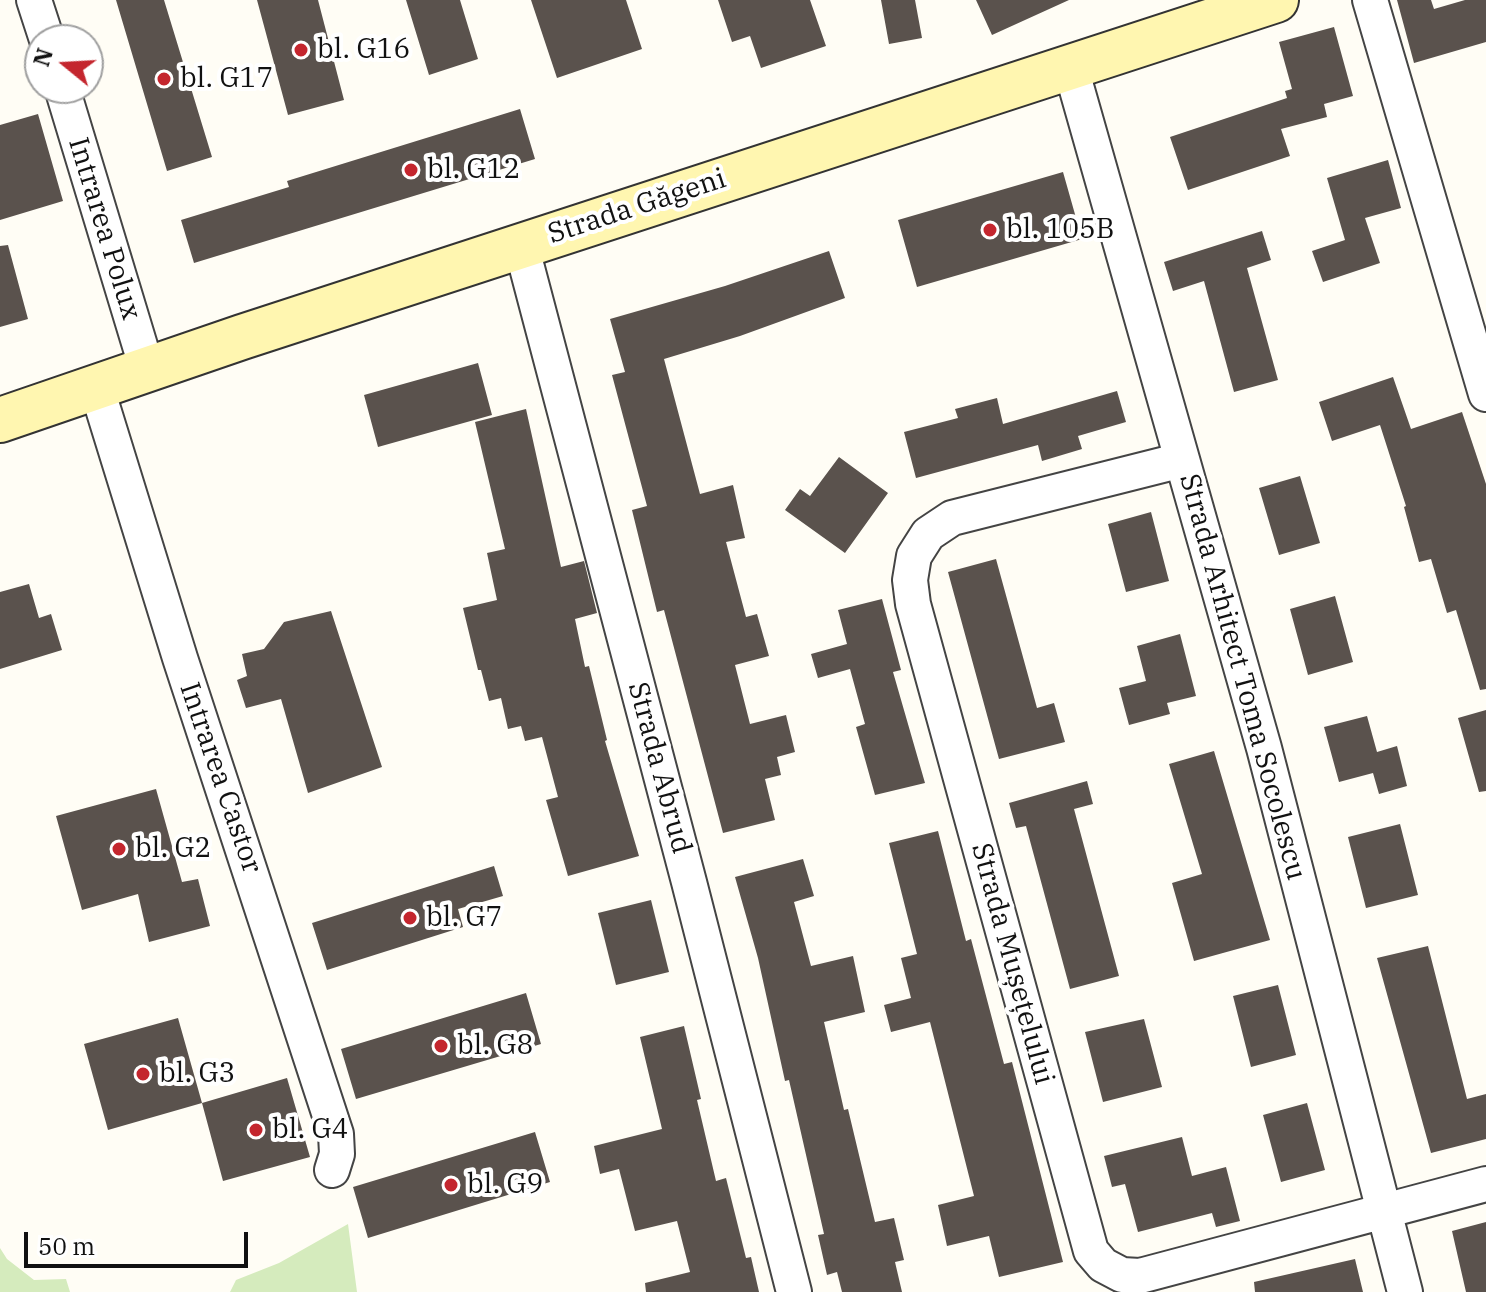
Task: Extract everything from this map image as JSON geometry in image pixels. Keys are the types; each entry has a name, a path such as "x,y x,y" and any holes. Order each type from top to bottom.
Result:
{"main road":[{"name":"Strada Găgeni","path":"0,420 521,245 1276,0"}],"street":[{"path":"34,0 42,24"},
{"path":"1370,0 1486,394"},
{"name":"Strada Arhitect Toma Socolescu","path":"1070,65 1264,748 1405,1292"},
{"name":"Intrarea Polux","path":"67,104 147,369"},
{"name":"Strada Abrud","path":"521,245 794,1292"},
{"name":"Intrarea Castor","path":"96,386 180,658 336,1134 337,1154 332,1170"},
{"name":"Strada Mușețelului","path":"1182,460 952,518 928,534 914,556 910,580 913,604 1091,1251 1103,1265 1122,1275 1140,1276 1486,1184"}],"green space":[{"path":"348,1224 357,1292 230,1292 236,1280 279,1263"},
{"path":"0,1248 7,1259 34,1280 66,1279 70,1292 0,1292"}],"building":[{"name":"bl. G17","path":"116,0 164,0 212,157 167,171"},
{"name":"bl. G16","path":"257,0 318,0 344,100 288,115"},
{"path":"406,0 460,0 478,59 429,75"},
{"path":"531,0 626,0 642,49 557,78"},
{"path":"718,0 810,0 826,46 761,68 750,36 732,42"},
{"path":"881,0 915,0 922,38 889,44"},
{"path":"976,0 1069,0 992,35"},
{"path":"1397,0 1431,0 1434,9 1465,0 1486,0 1486,42 1414,63"},
{"path":"1334,27 1353,96 1324,104 1327,117 1281,129 1290,156 1188,190 1170,137 1287,98 1285,91 1292,89 1279,42"},
{"name":"bl. G12","path":"520,109 535,159 194,263 181,220 289,187 287,181"},
{"path":"38,114 63,201 0,220 0,125"},
{"path":"1388,160 1401,208 1365,218 1380,263 1323,282 1312,251 1345,240 1327,178"},
{"name":"bl. 105B","path":"1063,172 1082,239 917,287 898,220"},
{"path":"1262,231 1271,260 1247,268 1278,380 1234,392 1204,281 1173,291 1164,262"},
{"path":"8,245 28,319 0,327 0,246"},
{"path":"829,251 845,298 740,336 664,359 700,494 733,485 745,538 726,542 746,617 757,614 769,656 735,665 750,724 786,715 795,752 777,757 781,775 765,779 775,820 723,833 664,610 657,612 632,510 647,506 612,375 625,372 610,319 725,286"},
{"path":"478,363 492,415 378,447 364,395"},
{"path":"1393,377 1411,429 1462,412 1486,484 1486,689 1480,690 1456,610 1447,613 1431,559 1419,562 1406,506 1380,425 1332,441 1319,402"},
{"path":"1117,391 1126,422 1078,436 1082,449 1042,461 1038,445 916,478 904,432 958,418 955,409 997,398 1003,424"},
{"path":"526,409 561,567 584,561 597,613 575,619 585,667 589,666 605,741 639,856 568,876 546,800 558,797 542,737 525,741 521,726 508,729 501,698 489,701 463,608 497,600 487,553 505,549 475,422"},
{"path":"839,457 888,493 845,553 785,510 800,489 810,496"},
{"path":"1300,476 1320,543 1279,555 1259,488"},
{"path":"1151,512 1169,581 1126,592 1108,524"},
{"path":"996,559 1037,708 1054,703 1065,742 999,759 948,572"},
{"path":"29,584 39,618 51,614 62,650 0,669 0,592"},
{"path":"1335,596 1353,662 1308,675 1290,609"},
{"path":"882,599 901,670 893,672 925,783 875,795 856,727 865,724 850,669 818,678 811,654 847,644 838,610"},
{"path":"331,611 382,767 308,793 281,699 246,708 237,680 247,676 242,654 264,649 284,622"},
{"path":"1180,634 1196,696 1167,703 1170,714 1129,725 1119,688 1146,681 1137,646"},
{"path":"1486,710 1486,791 1479,792 1458,718"},
{"path":"1367,716 1377,752 1397,746 1407,786 1379,794 1373,773 1339,782 1324,727"},
{"path":"1214,751 1270,940 1194,961 1172,883 1202,874 1169,764"},
{"path":"1087,781 1093,804 1074,809 1119,976 1070,989 1026,826 1016,828 1009,803"},
{"name":"bl. G2","path":"156,789 182,882 198,879 210,926 149,942 138,894 82,910 56,816"},
{"path":"1400,824 1418,895 1366,908 1348,837"},
{"path":"938,831 966,941 971,939 1004,1064 1012,1062 1063,1262 999,1277 989,1236 947,1246 938,1205 974,1196 930,1022 891,1032 884,1005 911,998 901,958 917,954 889,843"},
{"path":"803,859 814,896 794,902 811,966 853,956 865,1012 824,1022 875,1222 894,1218 904,1260 895,1262 902,1292 842,1292 837,1272 827,1275 818,1235 824,1234 789,1080 785,1081 758,958 735,877"},
{"name":"bl. G7","path":"494,866 503,896 458,909 463,927 327,970 312,923"},
{"path":"651,900 669,972 616,985 598,913"},
{"path":"1428,946 1467,1099 1486,1094 1486,1139 1431,1153 1377,958"},
{"path":"1278,985 1296,1055 1251,1067 1233,996"},
{"name":"bl. G8","path":"526,993 541,1044 356,1099 341,1049"},
{"name":"bl. G3","path":"178,1018 202,1103 108,1130 84,1044"},
{"path":"1144,1019 1162,1087 1103,1102 1085,1032"},
{"path":"684,1026 716,1181 726,1178 746,1258 751,1257 759,1292 646,1292 645,1283 690,1272 677,1221 635,1231 619,1169 600,1174 594,1146 662,1129 640,1037"},
{"name":"bl. G4","path":"287,1078 310,1157 223,1181 202,1103"},
{"path":"1307,1103 1325,1170 1281,1182 1263,1115"},
{"name":"bl. G9","path":"535,1132 550,1182 368,1238 353,1187"},
{"path":"1182,1137 1192,1176 1226,1167 1240,1221 1216,1227 1212,1213 1138,1232 1125,1184 1112,1187 1104,1156"},
{"path":"1486,1222 1486,1292 1466,1292 1452,1231"},
{"path":"1355,1259 1363,1292 1255,1292 1254,1282"}],"place":[{"name":"bl. G16","path":"301,50"},
{"name":"bl. G17","path":"164,79"},
{"name":"bl. G12","path":"411,170"},
{"name":"bl. 105B","path":"990,230"},
{"name":"bl. G2","path":"119,849"},
{"name":"bl. G7","path":"410,918"},
{"name":"bl. G8","path":"441,1046"},
{"name":"bl. G3","path":"143,1074"},
{"name":"bl. G4","path":"256,1130"},
{"name":"bl. G9","path":"451,1185"}]}
